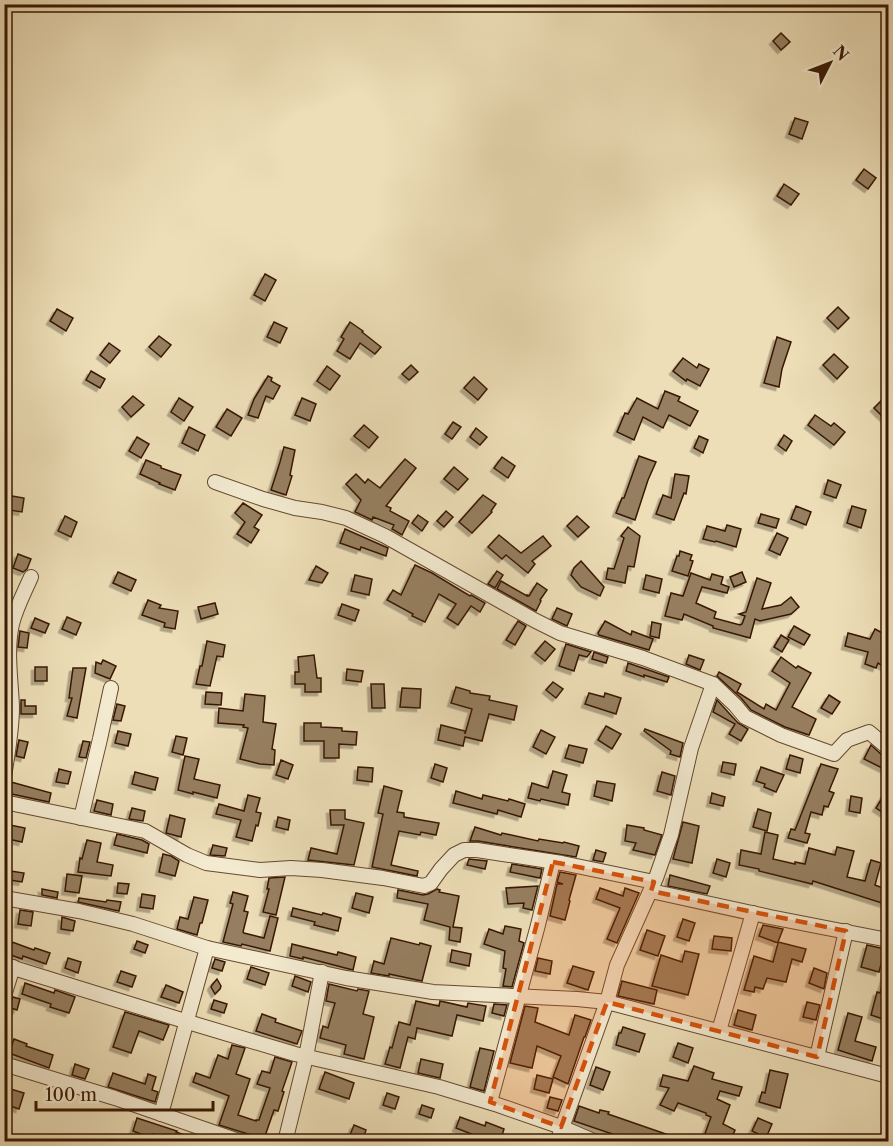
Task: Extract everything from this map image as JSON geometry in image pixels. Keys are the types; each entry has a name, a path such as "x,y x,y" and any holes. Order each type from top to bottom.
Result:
{"street":[{"path":"215,482 295,508 346,518 385,536 560,633 643,658 713,684 745,717 763,728 834,754 847,740 869,732 888,748"},
{"path":"4,776 12,710 9,659 12,626 31,577"},
{"path":"557,1142 607,1002 617,965 653,886 671,835 692,748 713,684"},
{"path":"81,818 111,688"},
{"path":"4,801 145,831 206,863 260,870 291,868 322,870 424,886 431,883 454,855 464,850 477,850 553,862 753,913 888,940"},
{"path":"490,1102 553,862"},
{"path":"4,898 79,911 133,924 207,948 432,992 607,1002 888,1076"},
{"path":"719,1031 753,913"},
{"path":"817,1057 846,931"},
{"path":"161,1114 207,948"},
{"path":"4,996 9,966 306,1057 439,1087 490,1102 596,1142"},
{"path":"285,1142 306,1057 322,972"},
{"path":"4,1064 115,1098 242,1142"}],"highlighted area":[{"path":"553,862 654,882 651,891 846,931 817,1057 607,1002 561,1127 490,1102"}],"building":[{"path":"781,33 790,42 781,50 773,41"},
{"path":"795,118 808,122 802,139 789,134"},
{"path":"864,169 876,178 868,189 856,180"},
{"path":"784,184 799,194 791,205 777,196"},
{"path":"265,274 276,280 265,301 254,295"},
{"path":"838,307 849,318 838,329 827,318"},
{"path":"57,309 73,318 66,331 50,321"},
{"path":"274,322 287,328 280,343 267,337"},
{"path":"350,322 381,347 375,354 360,343 350,359 337,351 344,339 341,337"},
{"path":"159,336 171,345 161,357 149,347"},
{"path":"777,337 791,342 779,387 764,383"},
{"path":"109,343 120,351 110,363 100,355"},
{"path":"834,354 848,367 837,379 823,365"},
{"path":"683,358 697,368 699,364 709,369 700,386 687,379 686,381 673,371"},
{"path":"411,365 418,372 409,380 402,374"},
{"path":"327,366 340,376 330,390 317,381"},
{"path":"91,371 105,379 100,388 86,380"},
{"path":"268,376 272,378 271,381 280,386 273,399 266,396 258,418 248,415 254,399"},
{"path":"474,377 487,389 478,400 464,388"},
{"path":"665,391 680,397 678,401 698,411 690,426 669,415 663,428 643,417 634,440 617,432 625,413 628,414 637,398 658,409"},
{"path":"888,394 888,422 874,408"},
{"path":"133,396 144,405 131,417 122,407"},
{"path":"179,398 193,407 184,421 171,412"},
{"path":"302,398 316,404 310,421 295,415"},
{"path":"227,409 242,418 231,436 216,427"},
{"path":"815,415 831,426 834,423 845,432 834,445 808,425"},
{"path":"453,422 461,427 452,439 445,434"},
{"path":"364,425 378,437 369,448 354,436"},
{"path":"189,427 205,435 198,451 182,443"},
{"path":"476,428 487,437 480,445 470,437"},
{"path":"784,435 792,441 786,451 778,445"},
{"path":"699,436 708,440 703,453 694,448"},
{"path":"137,437 149,444 141,458 129,451"},
{"path":"284,447 295,450 290,475 292,476 286,495 271,490"},
{"path":"639,456 656,462 635,520 616,513 624,498"},
{"path":"502,457 515,466 508,478 494,468"},
{"path":"405,459 416,468 386,506 391,508 390,511 409,521 402,535 392,529 394,525 373,517 372,520 355,512 361,500 346,484 356,474 365,483 368,479 380,488"},
{"path":"146,460 181,475 175,490 140,474"},
{"path":"454,467 468,479 458,490 444,479"},
{"path":"675,474 689,476 686,494 684,493 674,520 656,514 663,495 671,498"},
{"path":"828,480 841,485 836,498 824,494"},
{"path":"483,495 496,504 492,512 472,533 459,522"},
{"path":"12,496 24,498 22,512 9,510"},
{"path":"243,503 262,515 254,527 259,530 251,543 237,534 245,522 235,513"},
{"path":"796,506 811,512 806,525 791,519"},
{"path":"852,506 866,510 861,528 847,523"},
{"path":"446,511 453,517 444,527 437,521"},
{"path":"761,514 779,519 776,528 758,523"},
{"path":"418,515 428,522 422,531 412,523"},
{"path":"65,516 77,522 71,537 58,531"},
{"path":"577,516 589,527 578,537 567,526"},
{"path":"727,525 741,529 736,547 703,539 707,526 725,531"},
{"path":"628,527 640,536 634,567 628,566 625,583 606,579 608,568 614,569 624,538 621,536"},
{"path":"345,529 388,548 386,556 361,547 360,550 340,543"},
{"path":"777,533 788,538 780,555 769,550"},
{"path":"499,535 521,553 543,536 551,546 532,561 535,564 528,573 506,555 502,559 488,547"},
{"path":"680,551 692,555 690,560 693,561 688,576 672,571"},
{"path":"18,554 31,559 27,569 23,572 13,568"},
{"path":"581,561 604,587 600,596 581,587 571,575"},
{"path":"415,565 485,603 480,612 471,606 458,625 447,618 456,604 439,594 425,622 387,600 393,590 401,595"},
{"path":"316,566 328,573 322,583 309,580"},
{"path":"497,571 503,575 495,588 488,584"},
{"path":"118,572 136,580 131,591 113,583"},
{"path":"742,572 746,582 734,587 730,577"},
{"path":"691,573 710,580 712,574 723,577 721,584 729,587 727,593 702,587 696,603 716,612 714,618 742,624 745,616 739,614 746,612 757,578 771,583 762,609 781,605 791,597 799,607 791,614 760,621 755,619 750,638 713,628 713,626 684,614 682,620 665,616 671,593 683,596"},
{"path":"355,575 372,579 369,595 351,591"},
{"path":"646,575 662,579 659,593 643,589"},
{"path":"501,581 527,596 537,583 547,590 536,611 497,589"},
{"path":"148,600 161,605 159,608 178,611 175,629 164,627 165,623 142,615"},
{"path":"215,603 218,614 201,619 198,607"},
{"path":"342,604 359,610 355,621 338,615"},
{"path":"557,608 572,614 567,626 552,619"},
{"path":"67,617 81,623 76,635 62,629"},
{"path":"35,618 49,624 45,633 31,628"},
{"path":"518,621 526,626 515,645 506,640"},
{"path":"605,621 631,635 632,631 653,639 649,650 599,635"},
{"path":"652,622 661,624 659,638 650,636"},
{"path":"794,626 810,635 804,645 788,637"},
{"path":"875,629 888,636 888,669 878,663 876,668 865,664 868,652 845,646 848,633 870,639"},
{"path":"20,631 29,633 27,648 18,647"},
{"path":"781,635 789,640 782,652 774,647"},
{"path":"207,641 225,645 223,657 217,656 210,686 196,684"},
{"path":"545,641 555,649 545,661 535,653"},
{"path":"566,644 591,652 587,657 579,655 574,671 559,666"},
{"path":"594,652 608,657 606,663 592,659"},
{"path":"314,655 317,678 321,678 321,692 305,692 305,684 295,684 295,672 299,672 298,657"},
{"path":"689,655 704,660 700,670 686,664"},
{"path":"781,657 796,668 798,666 811,673 792,707 816,719 809,735 785,727 751,710 717,676 719,672 741,684 737,692 764,709 766,704 776,710 790,683 772,671"},
{"path":"103,660 116,666 110,679 95,673 96,662 101,664"},
{"path":"628,663 669,677 667,682 626,671"},
{"path":"35,667 47,667 47,681 35,681"},
{"path":"73,668 86,668 77,718 67,716 72,698 69,698"},
{"path":"347,669 363,671 361,682 346,680"},
{"path":"553,682 563,689 556,698 546,690"},
{"path":"371,684 384,684 385,708 372,708"},
{"path":"456,687 470,691 470,693 490,696 489,700 517,706 514,720 489,714 482,741 465,737 463,746 438,740 441,725 465,731 465,734 472,709 451,703"},
{"path":"402,688 421,689 420,708 400,707"},
{"path":"206,692 222,693 221,705 205,704"},
{"path":"589,693 604,697 605,693 621,698 616,714 585,704"},
{"path":"245,694 265,696 263,722 276,724 272,749 275,750 274,765 240,759 248,728 243,727 244,725 218,723 219,708 243,711"},
{"path":"829,695 840,702 832,714 821,708"},
{"path":"21,700 25,700 25,706 36,706 36,714 21,714"},
{"path":"717,700 738,723 748,729 741,741 729,734 735,724 713,712"},
{"path":"117,704 125,706 121,721 113,720"},
{"path":"304,723 321,723 321,727 342,728 342,731 357,732 356,745 339,744 339,758 324,758 324,741 304,741"},
{"path":"606,726 621,734 612,749 598,740"},
{"path":"645,729 683,743 680,757 670,754 671,751 644,731"},
{"path":"541,730 555,737 546,754 533,747"},
{"path":"118,731 131,734 128,746 115,743"},
{"path":"176,736 187,738 183,755 172,752"},
{"path":"19,740 28,742 24,758 16,756"},
{"path":"83,741 90,742 86,758 79,757"},
{"path":"569,745 587,749 583,763 565,758"},
{"path":"871,745 882,755 888,757 888,771 864,759"},
{"path":"790,755 803,759 800,773 786,769"},
{"path":"185,756 199,759 194,779 220,785 217,798 178,790"},
{"path":"281,760 293,765 288,779 276,775"},
{"path":"723,762 736,764 734,775 721,772"},
{"path":"435,764 447,768 443,782 431,778"},
{"path":"821,764 838,769 829,791 834,793 828,807 824,806 822,815 811,812 805,833 810,834 807,843 788,838 791,829 795,830"},
{"path":"358,767 373,768 372,782 357,780"},
{"path":"761,767 784,775 776,792 756,781"},
{"path":"59,769 71,772 68,784 56,782"},
{"path":"553,771 567,775 562,792 570,794 568,805 528,798 532,783 548,788"},
{"path":"135,772 158,778 155,790 132,784"},
{"path":"662,772 675,776 671,795 657,791"},
{"path":"597,781 615,784 612,801 594,796"},
{"path":"11,782 51,793 49,802 7,793"},
{"path":"384,786 402,791 397,812 404,813 404,817 439,823 436,835 399,831 391,865 418,871 417,876 372,867 383,814 378,813"},
{"path":"888,788 888,816 876,808"},
{"path":"456,791 482,799 483,795 525,804 521,817 498,810 497,814 453,803"},
{"path":"712,793 725,797 723,806 710,803"},
{"path":"248,795 260,798 256,812 261,813 252,841 236,837 241,820 216,814 219,804 244,811"},
{"path":"851,796 862,798 860,813 849,811"},
{"path":"97,800 113,804 111,815 94,811"},
{"path":"132,808 145,811 143,821 129,819"},
{"path":"758,809 771,813 767,831 753,827"},
{"path":"330,810 345,810 345,819 364,823 354,865 308,860 311,848 337,854 344,825 331,825"},
{"path":"170,815 185,819 181,837 166,833"},
{"path":"278,817 290,820 288,830 276,827"},
{"path":"683,822 699,826 692,863 673,859"},
{"path":"10,825 25,828 22,842 8,839"},
{"path":"627,825 662,835 655,855 633,850 636,843 625,841"},
{"path":"475,827 501,835 502,833 538,841 539,839 564,842 579,846 576,857 470,841"},
{"path":"765,832 778,835 773,859 805,864 809,848 835,855 837,847 854,851 847,877 865,881 871,860 881,863 875,885 888,890 888,905 813,881 812,884 739,865 741,850 761,854"},
{"path":"117,834 149,844 147,853 114,845"},
{"path":"87,840 101,843 97,862 113,865 111,876 78,872 80,858 82,859"},
{"path":"213,845 227,848 225,856 210,855"},
{"path":"596,850 606,853 603,862 593,860"},
{"path":"163,854 179,861 175,876 159,872"},
{"path":"469,859 487,861 485,869 467,865"},
{"path":"717,859 730,863 726,877 713,873"},
{"path":"512,864 542,869 540,878 510,872"},
{"path":"4,870 24,873 22,882 4,879"},
{"path":"560,872 576,875 565,920 550,916 557,884 563,884 557,882"},
{"path":"67,874 82,876 79,893 65,891"},
{"path":"670,875 710,886 707,894 668,886"},
{"path":"285,877 276,915 263,912 269,889 267,889 269,878"},
{"path":"118,883 129,884 127,894 117,893"},
{"path":"538,886 532,910 523,908 524,903 508,904 506,888"},
{"path":"600,888 623,896 625,888 639,893 617,943 607,939 620,908 596,899"},
{"path":"42,889 58,892 57,898 42,895"},
{"path":"437,889 440,890 439,892 459,896 453,927 462,928 460,942 449,940 450,927 424,920 428,904 397,898 398,890 423,895"},
{"path":"233,892 248,896 244,911 248,912 244,933 264,938 270,916 278,918 270,951 223,942 233,904 230,903"},
{"path":"356,893 373,897 369,913 352,908"},
{"path":"142,894 155,896 153,909 140,907"},
{"path":"194,897 208,900 197,935 177,929 180,917 188,919"},
{"path":"79,898 121,902 119,911 78,902"},
{"path":"293,908 341,918 338,931 291,916"},
{"path":"20,910 33,912 31,926 18,924"},
{"path":"62,917 75,921 73,931 61,929"},
{"path":"683,919 695,923 689,941 677,937"},
{"path":"763,925 783,929 778,942 806,949 802,962 792,959 786,982 767,978 763,989 755,987 754,992 744,990 754,956 773,962 778,943 759,936"},
{"path":"505,926 521,929 519,941 524,943 512,987 503,986 506,969 503,968 505,951 484,944 489,929 503,934"},
{"path":"647,930 665,936 658,956 640,950"},
{"path":"714,936 732,938 731,951 712,949"},
{"path":"391,938 431,946 422,981 389,974 389,976 371,973 374,961 384,964"},
{"path":"137,941 148,945 145,953 134,949"},
{"path":"12,942 50,953 46,964 23,956 22,959 8,954"},
{"path":"292,944 337,955 338,952 356,957 353,970 303,957 303,959 290,956"},
{"path":"867,945 885,949 879,972 861,967"},
{"path":"452,950 471,954 469,966 450,962"},
{"path":"685,951 699,954 688,995 652,986 661,955 682,962"},
{"path":"68,958 81,962 78,973 65,968"},
{"path":"538,958 552,961 550,974 535,971"},
{"path":"215,959 225,962 222,971 212,968"},
{"path":"573,966 594,972 588,990 567,983"},
{"path":"251,967 269,973 265,985 247,979"},
{"path":"814,968 827,973 824,989 809,983"},
{"path":"121,971 136,976 132,987 117,982"},
{"path":"886,971 888,971 888,999 883,1019 871,1015"},
{"path":"295,976 311,982 308,992 292,986"},
{"path":"217,979 221,986 215,994 211,987"},
{"path":"622,981 657,990 654,1004 618,996"},
{"path":"25,983 54,993 55,990 75,997 69,1013 22,994"},
{"path":"329,984 357,991 358,989 369,991 363,1014 374,1017 364,1059 344,1054 346,1045 320,1038 323,1026 328,1028 335,1003 326,1001"},
{"path":"166,985 183,992 179,1003 161,997"},
{"path":"13,997 20,999 17,1010 8,1007"},
{"path":"214,1000 227,1004 224,1013 211,1009"},
{"path":"416,1001 439,1006 440,1001 467,1007 468,1003 486,1006 483,1021 457,1015 452,1036 417,1028 415,1039 408,1037 400,1068 385,1064 399,1022 410,1025"},
{"path":"807,1002 820,1005 816,1020 803,1017"},
{"path":"494,1004 507,1005 504,1016 492,1013"},
{"path":"525,1006 538,1008 535,1022 569,1035 575,1015 591,1020 568,1084 553,1077 561,1056 537,1046 532,1068 510,1063"},
{"path":"738,1010 756,1015 752,1030 734,1025"},
{"path":"125,1012 169,1025 163,1040 139,1031 131,1053 113,1047"},
{"path":"848,1013 862,1017 855,1041 876,1047 872,1061 838,1050"},
{"path":"262,1014 276,1019 275,1022 302,1031 297,1044 256,1031"},
{"path":"623,1027 645,1034 639,1052 616,1045"},
{"path":"14,1039 27,1044 26,1046 53,1055 49,1068 9,1053"},
{"path":"678,1043 693,1048 688,1063 673,1057"},
{"path":"232,1045 245,1048 236,1074 250,1079 238,1115 256,1121 259,1120 270,1088 257,1084 262,1071 270,1073 275,1057 292,1062 278,1111 274,1110 264,1139 219,1125 229,1096 193,1082 196,1073 210,1078 218,1055 228,1059"},
{"path":"480,1048 494,1051 484,1091 470,1087"},
{"path":"421,1059 443,1064 440,1078 418,1073"},
{"path":"75,1064 89,1069 85,1079 72,1075"},
{"path":"694,1066 714,1073 712,1079 742,1087 739,1096 720,1091 717,1099 730,1105 723,1124 735,1130 730,1142 702,1142 711,1117 706,1113 678,1103 674,1111 660,1105 669,1088 660,1086 663,1075 688,1081"},
{"path":"596,1067 610,1072 603,1090 590,1085"},
{"path":"770,1070 788,1074 780,1108 759,1102 762,1092 765,1093"},
{"path":"325,1072 354,1083 349,1099 319,1089"},
{"path":"113,1073 145,1084 148,1074 156,1077 152,1090 158,1092 155,1102 108,1087"},
{"path":"537,1075 553,1079 549,1093 534,1089"},
{"path":"4,1087 24,1093 19,1109 4,1104"},
{"path":"387,1093 399,1097 395,1109 383,1105"},
{"path":"550,1097 562,1100 558,1111 547,1108"},
{"path":"422,1105 434,1109 431,1118 419,1114"},
{"path":"579,1106 599,1113 600,1110 609,1112 608,1114 683,1140 682,1142 636,1142 574,1121"},
{"path":"460,1117 485,1126 486,1122 504,1129 500,1142 492,1142 456,1128"},
{"path":"137,1118 177,1131 199,1142 176,1142 153,1134 151,1138 133,1131"},
{"path":"758,1118 772,1124 766,1138 752,1131"},
{"path":"354,1125 366,1130 363,1140 350,1135"}]}
